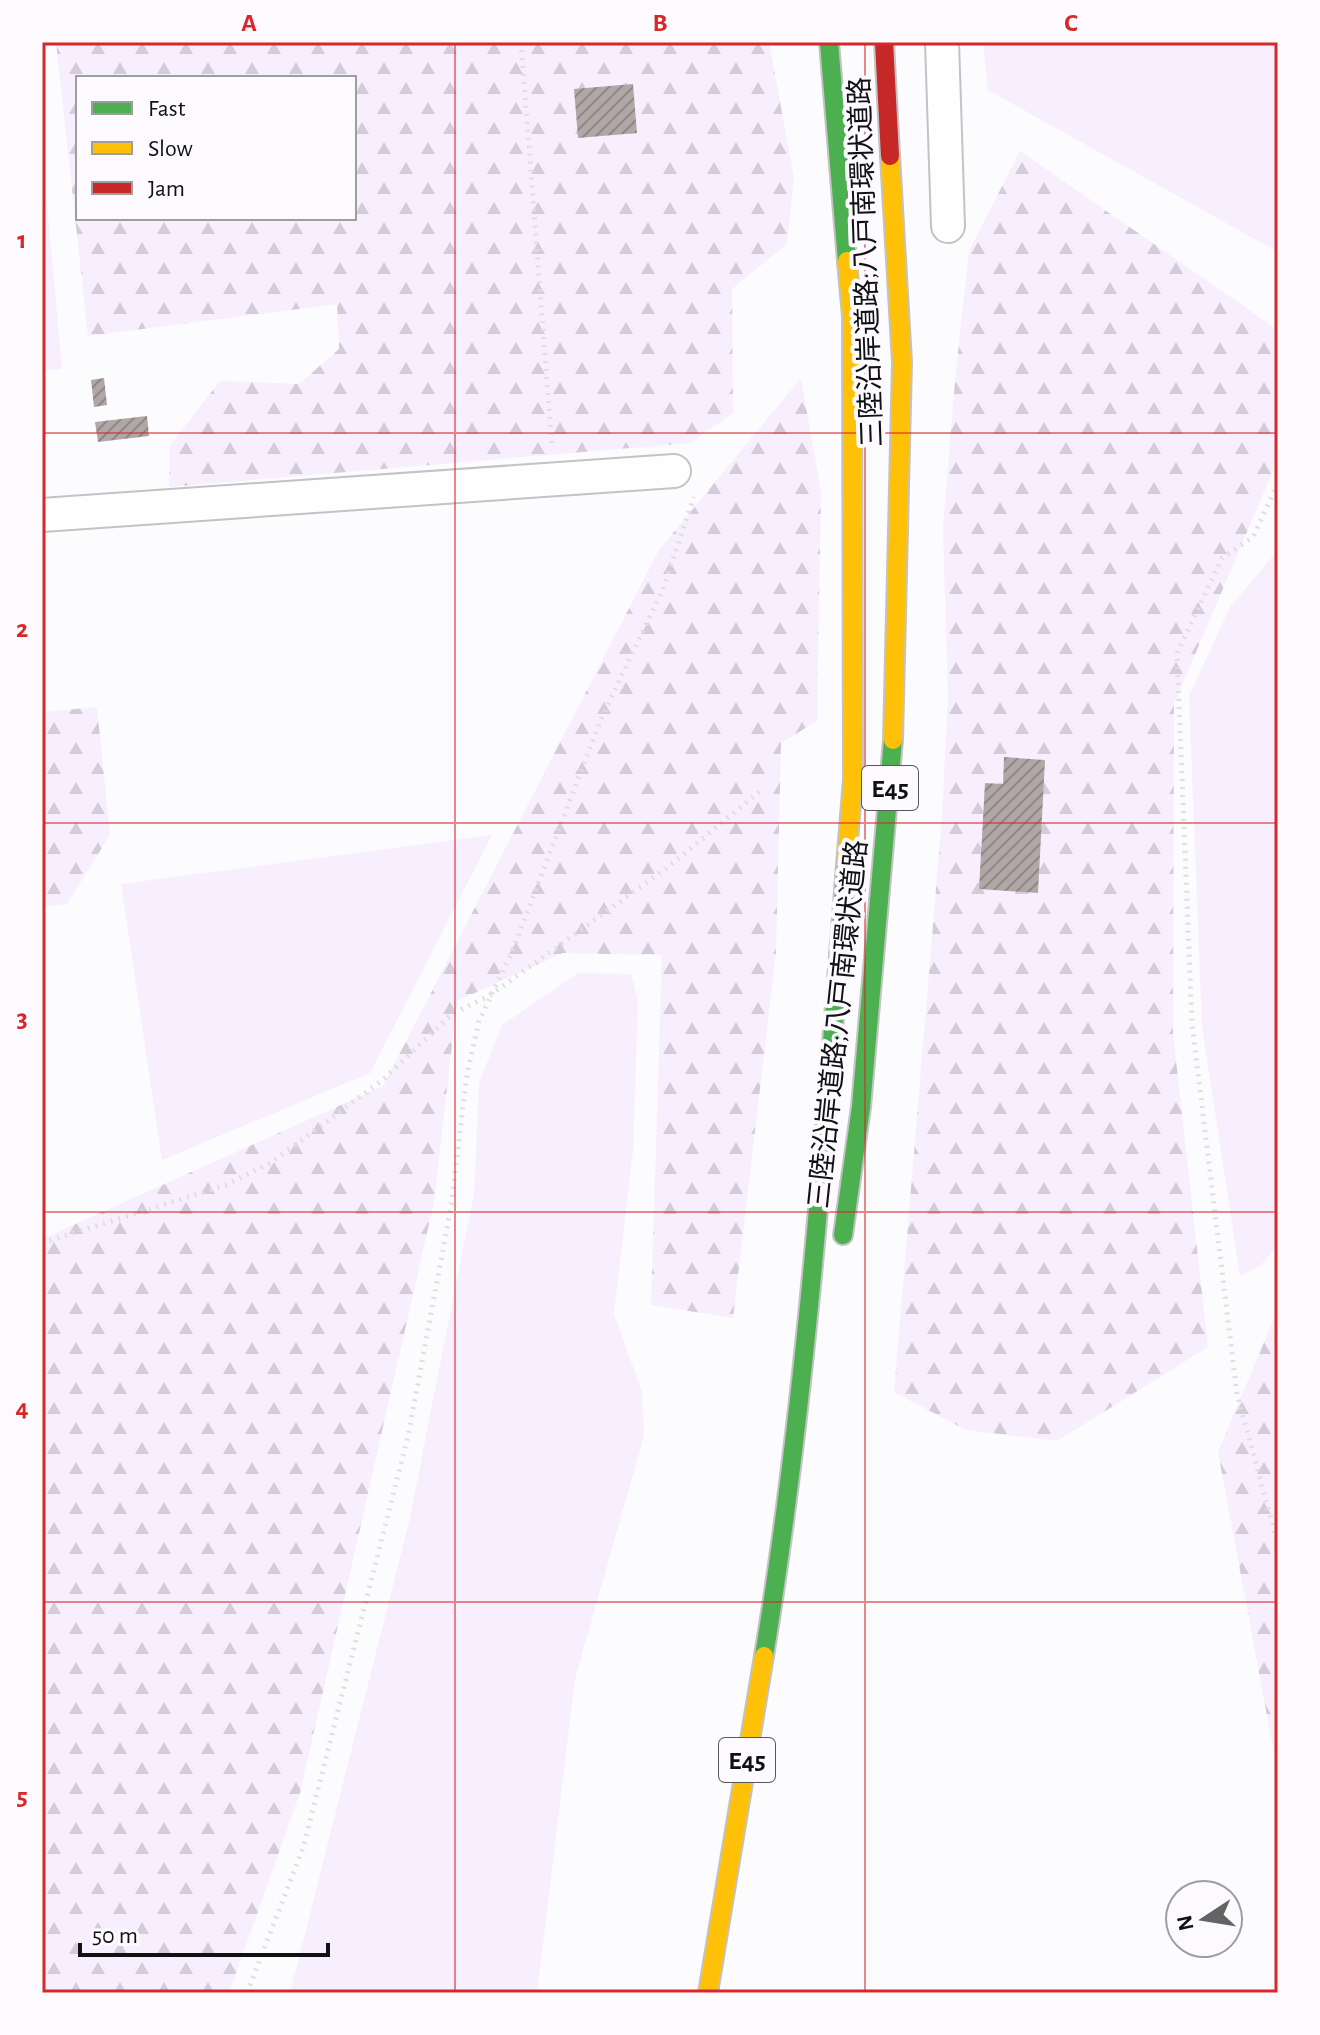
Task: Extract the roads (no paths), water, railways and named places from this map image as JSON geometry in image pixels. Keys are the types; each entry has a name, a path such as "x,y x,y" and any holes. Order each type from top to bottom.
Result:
{"highway":[{"name":"三陸沿岸道路;八戸南環状道路","path":"708,1993 785,1527 826,1117 853,779 852,316 829,42"},
{"name":"三陸沿岸道路;八戸南環状道路","path":"839,1258 861,1107 892,770 902,362 884,42"},
{"name":"三陸沿岸道路;八戸南環状道路","path":"785,1527 821,1379"}],"street":[{"path":"942,42 948,226"},
{"path":"42,515 674,471"}]}
